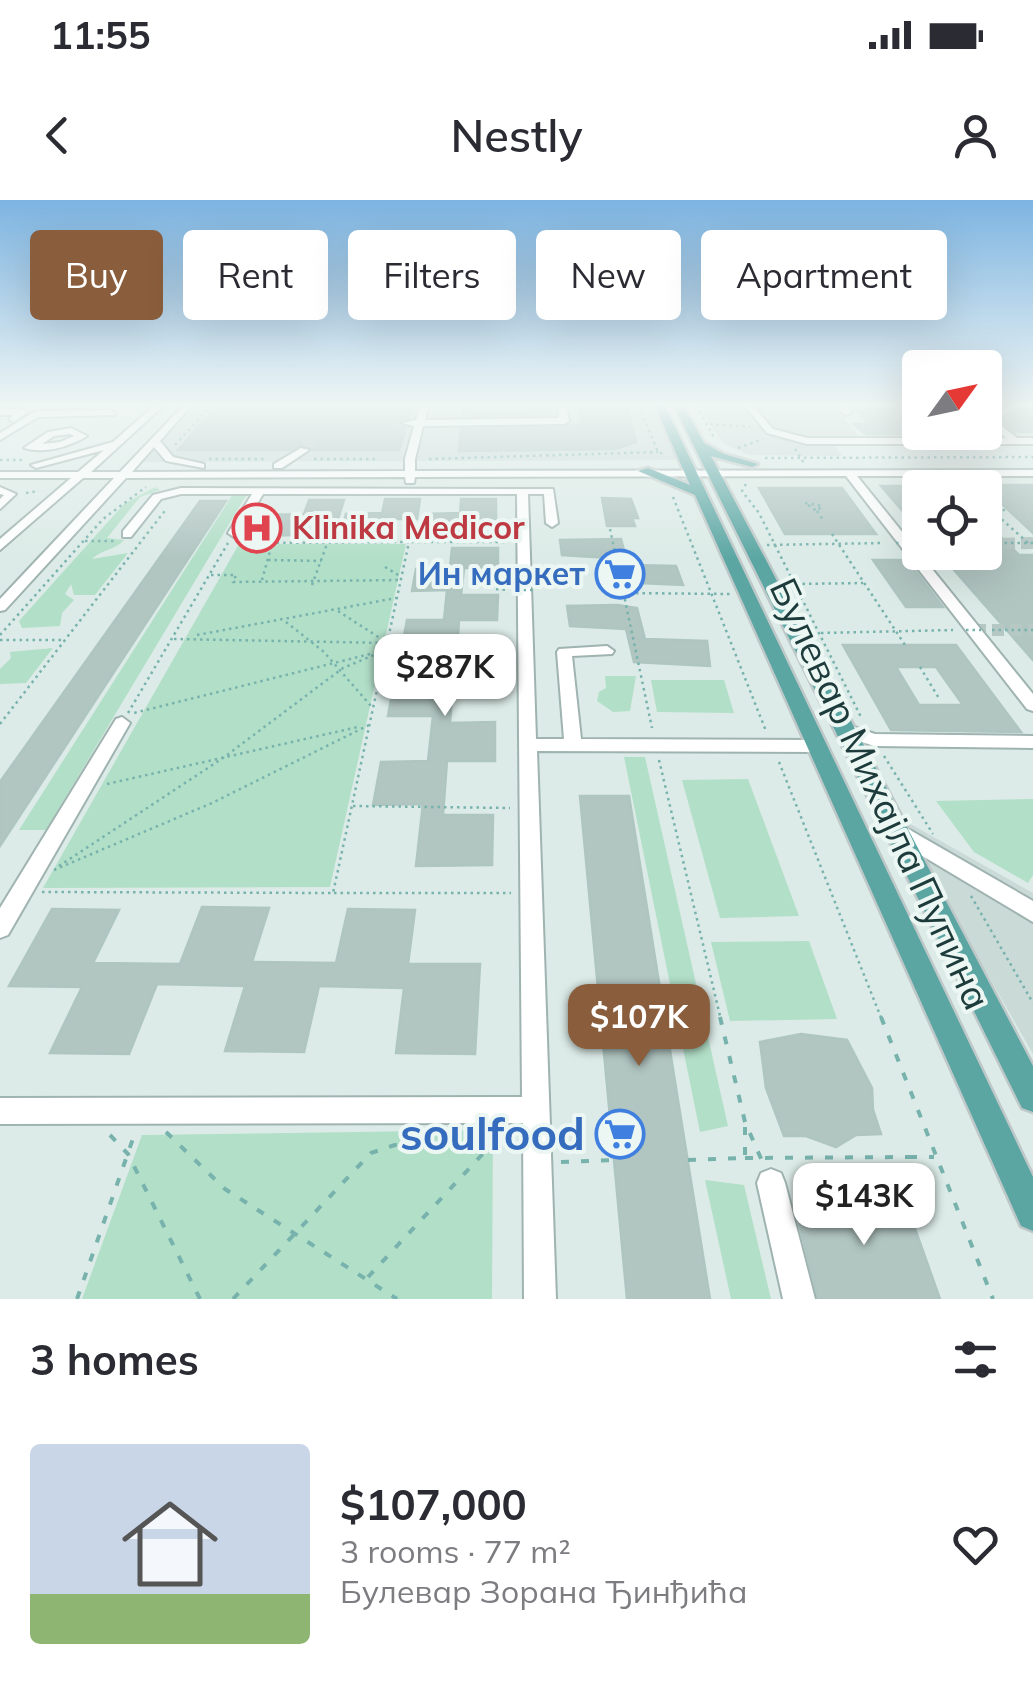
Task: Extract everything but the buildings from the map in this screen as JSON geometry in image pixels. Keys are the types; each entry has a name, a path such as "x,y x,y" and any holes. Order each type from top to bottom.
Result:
{"main road":[{"path":"642,468 670,457"},
{"name":"Булевар Михајла Пупина","path":"684,457 1033,1214"},
{"name":"Булевар Михајла Пупина","path":"705,457 1033,1097"},
{"path":"721,457 756,473"},
{"path":"642,468 700,493"},
{"path":"724,492 734,482 756,473"}],"street":[{"path":"28,466 76,457"},
{"path":"0,546 45,504 105,457"},
{"path":"0,607 139,457"},
{"path":"169,457 199,466 1033,472"},
{"path":"278,466 304,457"},
{"path":"0,475 278,466 308,457"},
{"path":"321,457 397,469"},
{"path":"408,491 412,457"},
{"path":"756,473 1029,459"},
{"path":"0,466 128,470"},
{"path":"100,502 143,483 199,466"},
{"path":"391,491 397,469"},
{"path":"848,472 1033,705"},
{"path":"16,474 48,484 45,504"},
{"path":"0,490 11,494 0,506"},
{"path":"125,538 157,497 181,491 549,491 552,523"},
{"path":"231,538 259,491"},
{"path":"522,491 540,1299"},
{"path":"573,745 564,652 607,651"},
{"path":"0,928 125,719"},
{"path":"842,729 874,740 1033,742"},
{"path":"853,752 874,740"},
{"path":"528,745 817,746"},
{"path":"892,828 1033,912"},
{"path":"0,1111 536,1110"},
{"path":"772,1183 799,1299"}],"path":[{"path":"341,457 378,459"},
{"path":"429,459 584,457"},
{"path":"199,466 293,459"},
{"path":"756,473 742,491 774,544 874,740 933,834"},
{"path":"0,637 116,506 142,488"},
{"path":"670,489 993,1299"},
{"path":"0,724 181,491"},
{"path":"817,511 822,506 811,502 804,506 817,511 823,520"},
{"path":"1002,519 1030,543"},
{"path":"610,529 656,745 745,1122 772,1183"},
{"path":"832,534 905,645"},
{"path":"84,541 125,538"},
{"path":"125,719 231,538 272,542 523,542"},
{"path":"262,582 272,542"},
{"path":"313,583 328,542"},
{"path":"333,892 409,542"},
{"path":"774,544 902,543"},
{"path":"1002,543 1030,543"},
{"path":"268,560 321,560"},
{"path":"385,567 401,578"},
{"path":"209,575 236,575 233,582 401,578"},
{"path":"794,584 864,583"},
{"path":"496,589 535,590"},
{"path":"623,593 747,594"},
{"path":"172,639 397,598"},
{"path":"336,610 387,643"},
{"path":"284,621 315,640 343,668 373,708"},
{"path":"0,624 10,624"},
{"path":"818,632 1033,630"},
{"path":"0,637 65,640"},
{"path":"186,637 387,643"},
{"path":"125,719 386,650"},
{"path":"369,724 212,803 53,871 223,758 343,668 386,650"},
{"path":"920,667 940,700"},
{"path":"82,790 369,724"},
{"path":"352,806 490,807"},
{"path":"952,865 1033,1003"},
{"path":"28,883 40,882 43,894 531,892"},
{"path":"77,1299 143,1110 225,1188 397,1299"},
{"path":"101,1111 113,1141 128,1154 200,1299"},
{"path":"745,1122 745,1158"},
{"path":"233,1299 371,1153 395,1145 493,1143 366,1279"},
{"path":"688,1160 936,1156"},
{"path":"537,1163 615,1160"}],"shaded area":[{"path":"146,457 679,460 142,462"},
{"path":"898,817 1033,893 1033,1054 1021,1033"}],"green space":[{"path":"155,487 160,490 140,497 107,538 124,540 92,559 128,553 95,595 74,595 71,584 65,594 74,600 62,613 60,626 22,628 19,621 124,504"},
{"path":"233,494 247,494 46,830 19,830"},
{"path":"239,544 406,544 330,887 43,888"},
{"path":"53,648 26,683 0,684 0,669 11,658 10,652"},
{"path":"605,676 636,676 630,711 613,712 597,701 599,692 606,688"},
{"path":"651,680 724,680 734,713 657,712"},
{"path":"624,757 645,757 728,1126 700,1132"},
{"path":"748,779 799,916 720,918 682,780"},
{"path":"1033,799 1033,875 1028,883 974,852 936,801"},
{"path":"809,941 837,1019 730,1021 711,942"},
{"path":"493,1130 492,1299 82,1299 142,1135"},
{"path":"705,1180 744,1185 771,1299 731,1299"}],"tunnel":[{"path":"1002,544 1033,543"},
{"path":"974,630 1033,630"}],"place":[{"name":"Klinika Medicor","path":"257,528"},
{"name":"Ин маркет","path":"620,574"},
{"name":"soulfood","path":"620,1134"}]}
